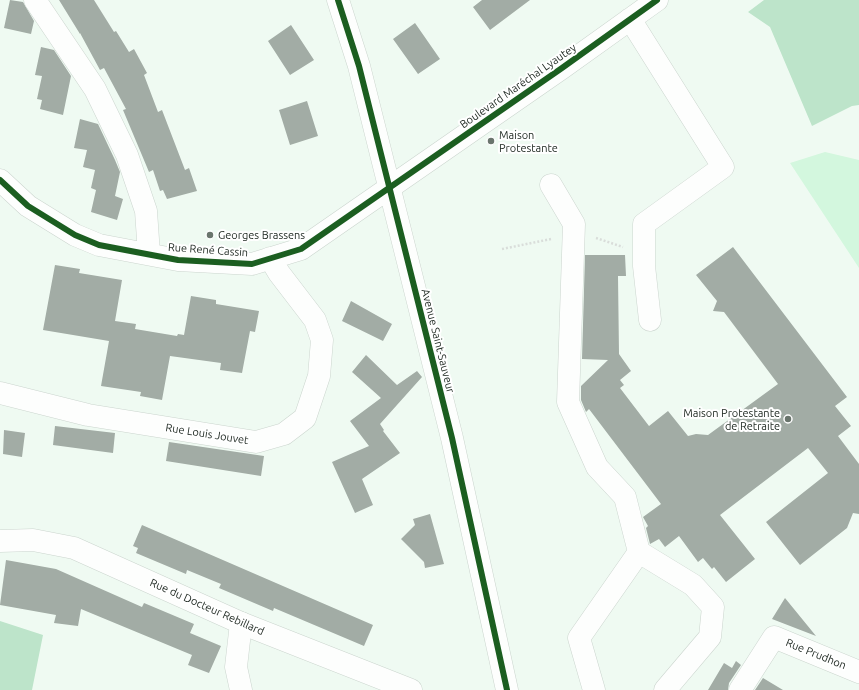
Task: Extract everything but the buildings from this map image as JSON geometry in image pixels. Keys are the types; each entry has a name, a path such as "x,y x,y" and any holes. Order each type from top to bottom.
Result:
{"street":[{"path":"35,0 95,89 128,155 146,211 149,254"},
{"name":"Avenue Saint-Sauveur","path":"338,0 359,66 452,438 507,690"},
{"name":"Boulevard Maréchal Lyautey","path":"390,187 657,0"},
{"path":"630,19 723,167 644,224 644,266 650,320"},
{"name":"Rue René Cassin","path":"0,180 28,206 75,235 99,245 178,260 252,264 301,249 390,187"},
{"path":"551,185 574,224 568,402 598,467 625,496 639,552 693,585 713,607 710,637 665,690"},
{"name":"Rue Louis Jouvet","path":"0,393 88,415 256,442 284,434 305,418 319,376 322,340 315,320 279,273 270,258"},
{"name":"Rue du Docteur Rebillard","path":"0,541 33,540 74,548 241,623 411,690"},
{"path":"594,690 579,638 639,552"},
{"path":"241,623 236,666 241,690"},
{"name":"Rue Prudhon","path":"740,690 774,637 859,672"}],"green space":[{"path":"764,0 859,0 859,105 852,106 812,126 770,27 748,12"},
{"path":"825,152 859,160 859,268 790,163"},
{"path":"0,621 43,635 32,690 0,690"}],"cycle path":[{"path":"338,0 359,66 452,438 507,690"},
{"path":"0,180 28,206 75,235 99,245 178,260 252,264 301,249 562,68 657,0"}],"place":[{"name":"Maison Protestante","path":"491,141"},
{"name":"Georges Brassens","path":"210,235"},
{"name":"Maison Protestante de Retraite","path":"788,419"}]}
